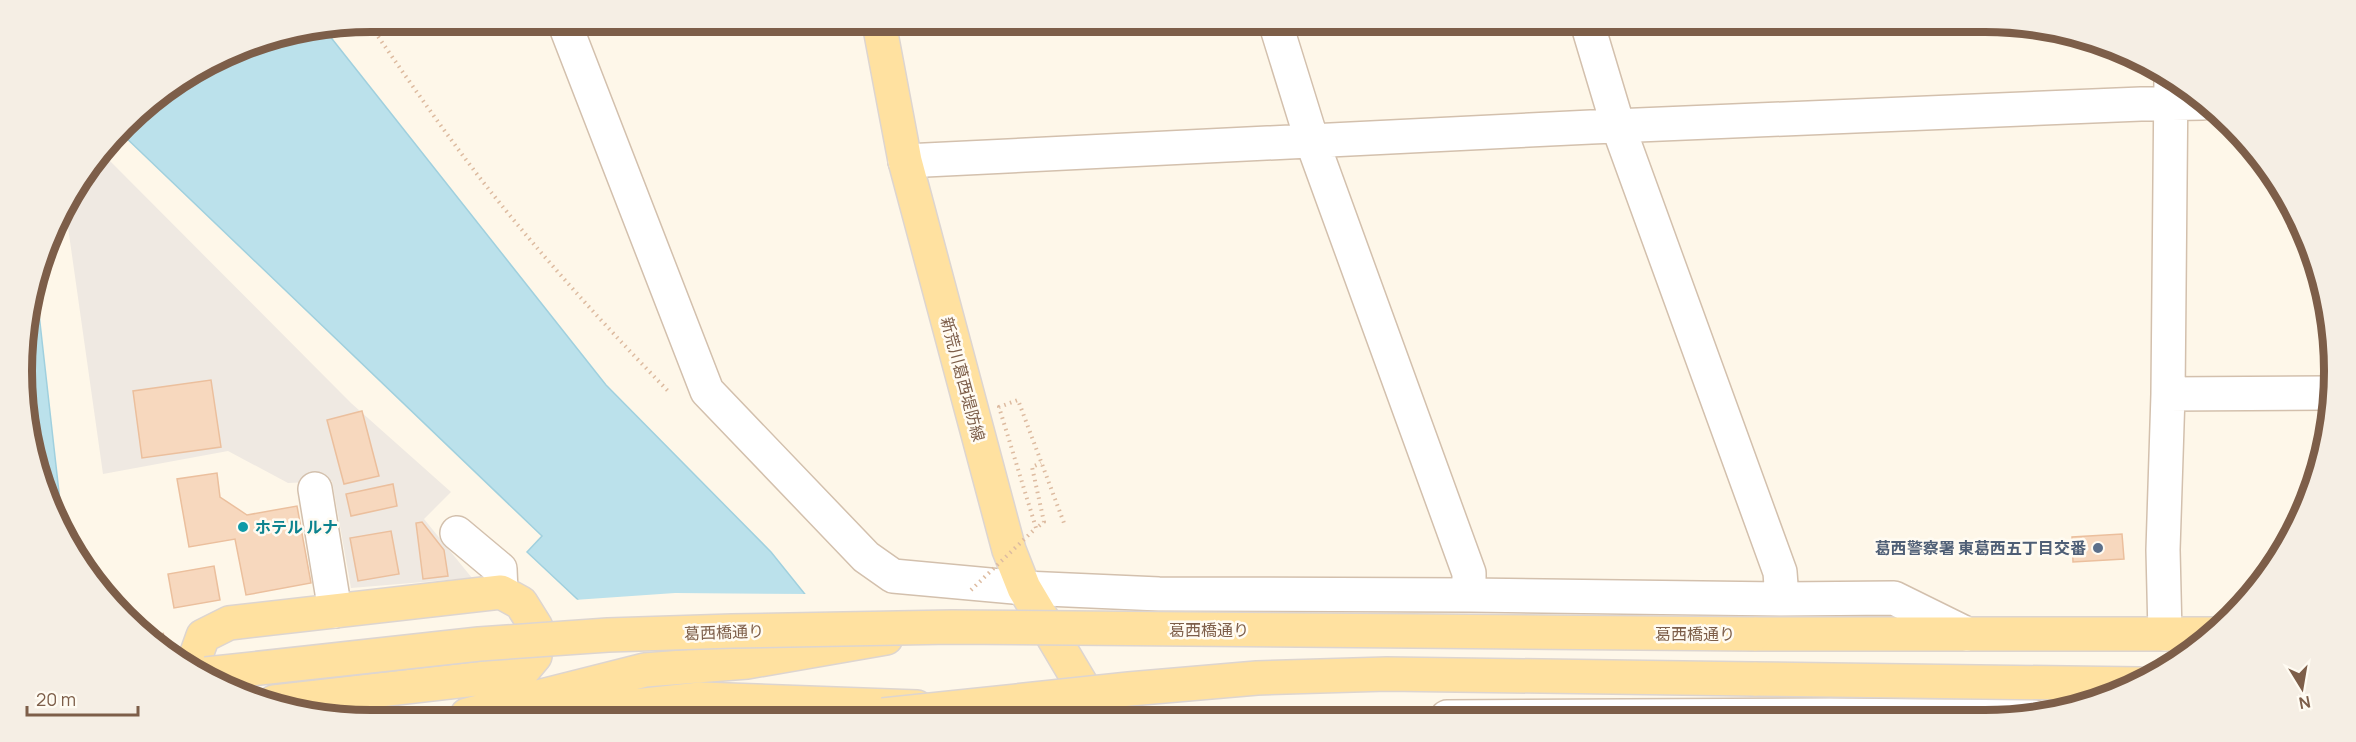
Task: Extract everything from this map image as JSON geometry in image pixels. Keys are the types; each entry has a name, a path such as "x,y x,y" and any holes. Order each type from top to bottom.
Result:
{"main road":[{"name":"新荒川葛西堤防線","path":"881,32 905,161 1009,550 1024,588 1096,710"},
{"path":"193,660 203,636 229,623 501,592 521,603 536,627 535,656 520,675 289,700"},
{"name":"葛西橋通り","path":"217,673 479,644 609,635 952,627 1754,634 2199,634"},
{"path":"487,710 645,670 747,662 952,627"},
{"path":"936,710 1257,678 1387,674 2118,684"},
{"path":"597,710 701,699 954,708"}],"street":[{"path":"568,32 707,391 866,557 893,576 1024,588 1160,594 1894,598 1967,634"},
{"path":"1278,32 1312,141 1468,573 1469,595"},
{"path":"1590,32 1618,126 1780,572 1782,599"},
{"path":"905,161 1618,126 2171,90 2168,394 2163,549 2165,634"},
{"path":"2168,394 2324,393"},
{"path":"315,489 335,611"},
{"path":"457,533 500,569 501,592"}],"path":[{"path":"375,32 502,206 598,319 669,393"},
{"path":"1036,528 999,407 1018,400 1064,523"},
{"path":"969,592 1044,522 1032,466 1041,464"}],"shaded area":[{"path":"107,158 351,403 451,492 424,519 472,578 351,588 332,481 288,483 228,451 103,474 67,221 89,182"}],"water":[{"path":"328,34 606,385 771,552 898,710 696,710 527,552 542,536 125,137 131,131 182,89 241,57 283,43"},
{"path":"38,305 61,509 43,459 34,415 32,349"}],"pier":[{"path":"675,593 808,594 902,710 691,710 574,600"}],"building":[{"path":"211,380 221,447 142,458 133,391"},
{"path":"362,411 379,476 344,484 327,420"},
{"name":"ホテル ルナ","path":"217,473 220,497 247,515 297,506 311,583 246,595 235,539 189,547 177,479"},
{"path":"393,484 397,506 351,516 346,494"},
{"path":"422,522 444,550 448,576 423,579 416,523"},
{"path":"391,531 399,574 358,581 350,538"},
{"name":"葛西警察署 東葛西五丁目交番","path":"2122,534 2124,559 2073,562 2072,537"},
{"path":"214,566 220,600 174,608 168,574"}],"place":[{"name":"ホテル ルナ","path":"243,527"},
{"name":"葛西警察署 東葛西五丁目交番","path":"2098,548"}]}
